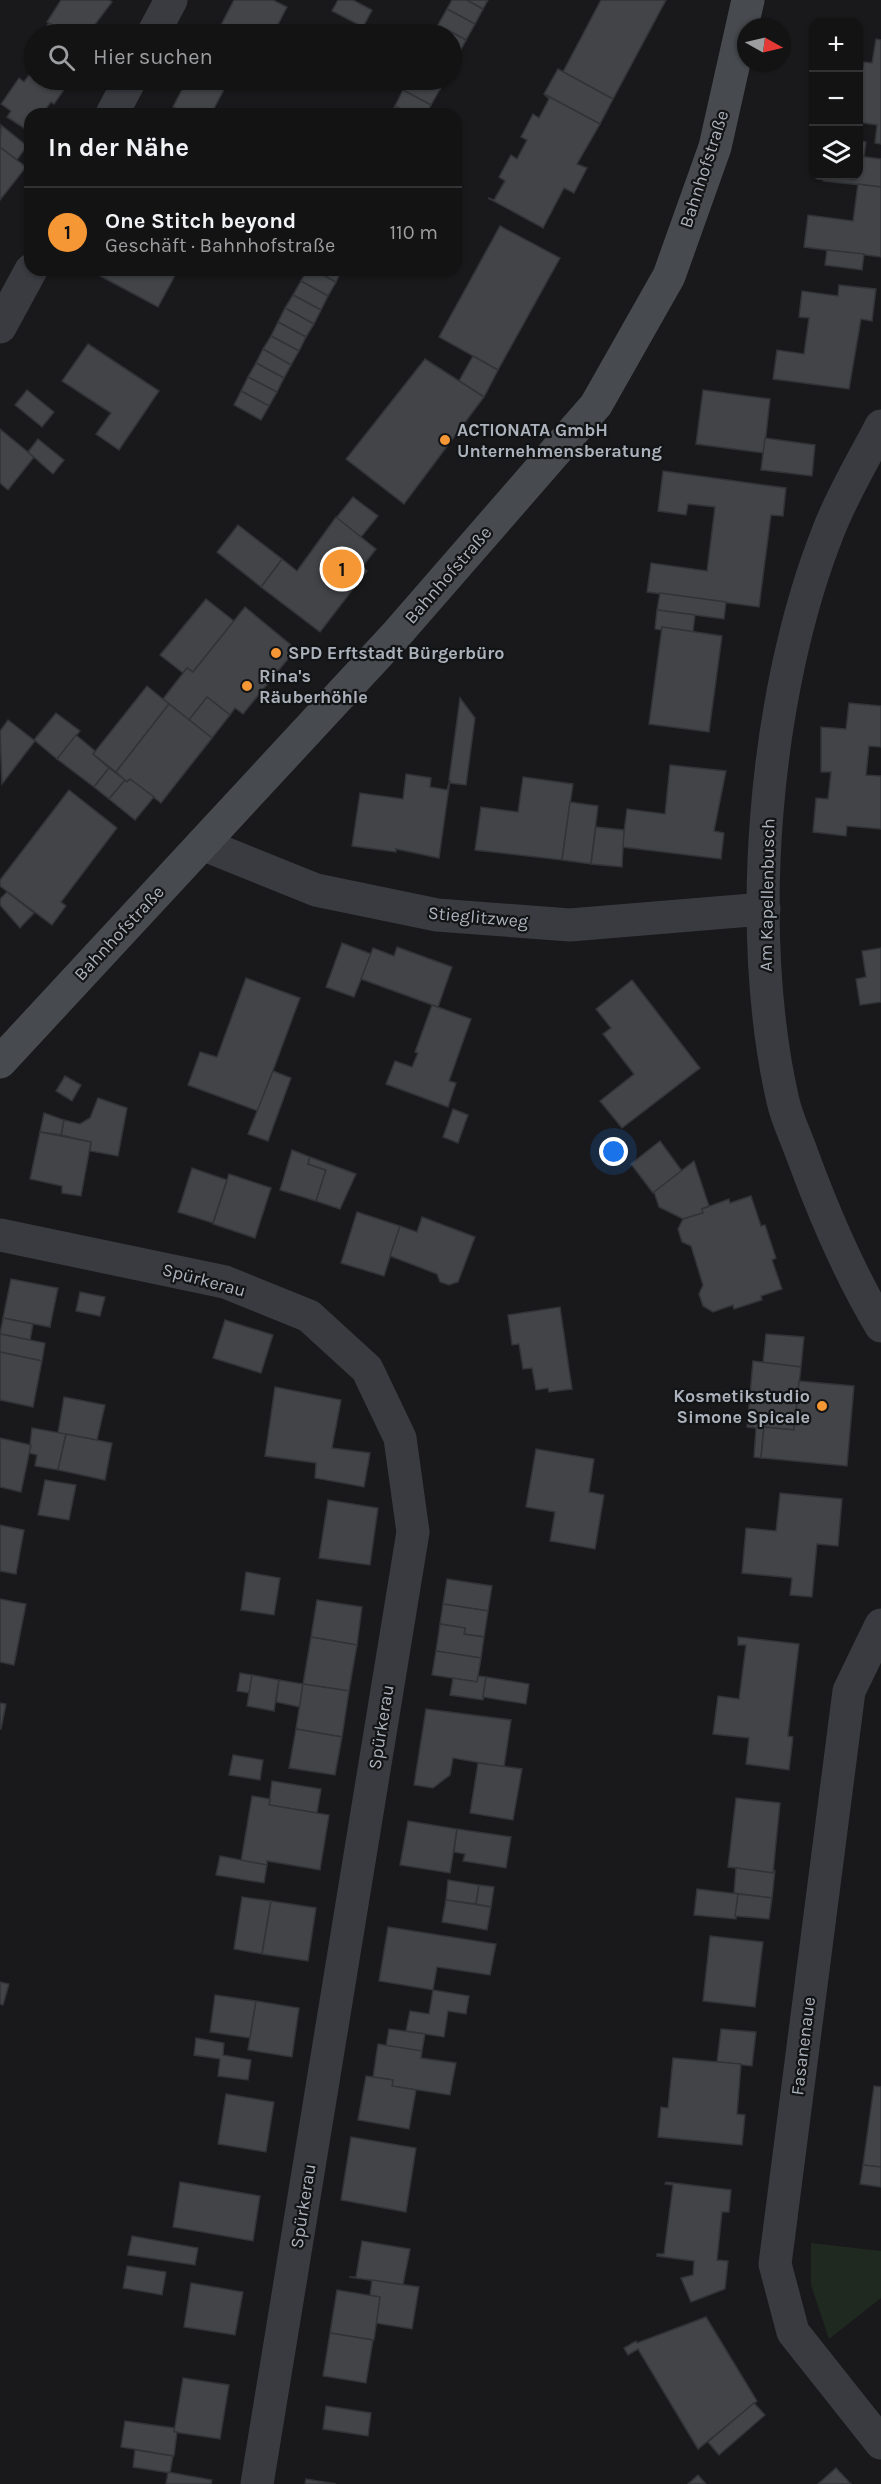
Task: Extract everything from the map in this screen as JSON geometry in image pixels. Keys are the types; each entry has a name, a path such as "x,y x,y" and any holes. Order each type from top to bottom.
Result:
{"street":[{"path":"158,24 171,0"},
{"name":"Bahnhofstraße","path":"0,1062 395,636 596,405 669,276 715,147 748,0"},
{"path":"115,108 124,90"},
{"path":"0,327 28,276"},
{"name":"Am Kapellenbusch","path":"881,426 828,531 792,646 772,765 764,873 767,1007 783,1102 822,1211 858,1288 881,1326"},
{"name":"Stieglitzweg","path":"202,844 316,890 437,915 570,925 764,909"},
{"name":"Spürkerau","path":"0,1235 225,1282 309,1316 367,1369 400,1438 413,1532 257,2484"},
{"name":"Fasanenaue","path":"881,1625 849,1692 775,2264 793,2332 881,2443"}],"shaded area":[{"path":"811,2243 881,2251 881,2298 829,2339 811,2285"}],"building":[{"path":"61,0 109,0 112,2 95,24 50,24 47,22"},
{"path":"234,0 273,0 287,7 278,24 222,24"},
{"path":"338,0 353,0 372,10 365,24 357,24 332,11"},
{"path":"452,0 467,0 483,9 475,24 447,9"},
{"path":"467,0 488,0 483,9"},
{"path":"601,0 666,0 613,99 563,72"},
{"path":"447,9 475,24 466,40 462,38 462,24 439,24"},
{"path":"876,39 881,40 881,144 875,143 877,125 863,123 863,67 864,62 872,63"},
{"path":"558,69 613,99 600,124 544,94"},
{"path":"19,78 24,82 24,90 64,90 54,104 51,102 46,108 24,108 24,128 7,117 11,111 1,104"},
{"path":"182,90 224,90 214,108 173,107"},
{"path":"403,90 439,90 431,105"},
{"path":"403,90 431,105 429,108 395,106"},
{"path":"544,94 600,124 577,164 587,168 574,193 564,188 543,228 488,198 494,200 505,181 499,177 511,155 517,159 527,140 521,137 533,114 539,118 549,99"},
{"path":"1,125 24,144 24,150 17,160 0,147"},
{"path":"863,142 866,142 863,157"},
{"path":"0,147 24,165 24,170 0,200"},
{"path":"863,157 881,159 881,187 823,181 863,180"},
{"path":"858,184 881,187 881,257 804,247 808,215 853,221"},
{"path":"500,226 560,258 498,370 439,337"},
{"path":"827,250 864,254 862,270 825,265"},
{"path":"100,276 175,276 158,307"},
{"path":"304,276 325,276 336,282 328,296 301,281"},
{"path":"325,276 339,276 336,282"},
{"path":"301,281 328,296 321,310 293,295"},
{"path":"839,285 876,289 872,321 861,319 849,389 773,379 777,350 804,354 809,318 799,317 802,291 838,296"},
{"path":"293,295 321,310 314,324 285,308"},
{"path":"285,308 314,324 306,337 278,322"},
{"path":"278,322 306,337 299,351 271,336"},
{"path":"271,336 299,351 291,365 263,349"},
{"path":"88,344 159,391 119,450 96,434 111,413 62,381"},
{"path":"263,349 291,365 284,378 256,363"},
{"path":"473,356 498,370 484,397 459,381"},
{"path":"425,359 484,397 404,504 346,459"},
{"path":"256,363 284,378 277,392 248,377"},
{"path":"248,377 277,392 269,406 241,391"},
{"path":"27,390 54,412 42,427 15,405"},
{"path":"703,390 770,399 764,453 696,444"},
{"path":"241,391 269,406 261,420 234,405"},
{"path":"0,429 34,457 8,490 0,483"},
{"path":"765,438 815,445 812,476 761,470"},
{"path":"38,439 64,460 53,474 28,452"},
{"path":"663,471 786,488 783,516 771,515 759,607 647,592 651,563 707,571 715,507 688,504 686,515 658,511"},
{"path":"353,497 378,516 361,537 336,518"},
{"path":"336,517 376,549 362,567 367,571 320,632 261,587 282,559 297,571"},
{"path":"238,525 282,559 261,587 217,552"},
{"path":"660,593 726,602 724,619 657,610"},
{"path":"206,599 234,621 193,672 187,668 183,673 160,655"},
{"path":"245,607 296,649 243,714 235,708 230,715 207,697 189,720 163,699 187,668 193,672"},
{"path":"657,610 695,615 693,632 662,627 661,630 655,629"},
{"path":"662,627 722,636 709,732 649,724"},
{"path":"147,686 169,704 116,772 93,754"},
{"path":"207,697 230,715 212,738 189,720"},
{"path":"460,698 475,718 466,785 450,783 449,780"},
{"path":"849,703 881,706 881,747 869,746 866,775 881,776 881,829 847,826 846,836 813,832 816,798 828,799 831,772 821,772 821,727 846,729"},
{"path":"169,704 212,738 161,803 130,779 127,782 116,772"},
{"path":"56,713 80,731 57,759 34,740"},
{"path":"8,720 35,741 2,784 0,731"},
{"path":"76,735 95,751 93,754 109,768 94,787 57,759"},
{"path":"670,765 726,771 714,831 724,833 721,859 622,847 627,809 665,814"},
{"path":"109,768 125,780 109,799 94,787"},
{"path":"406,774 431,778 430,787 447,790 450,780 439,858 396,849 396,852 352,846 360,793 403,799"},
{"path":"523,777 573,784 562,860 475,850 481,807 518,812"},
{"path":"130,779 154,797 135,820 109,799 125,780 127,782"},
{"path":"69,790 117,828 61,902 66,906 52,925 0,886 0,880"},
{"path":"570,802 598,806 591,864 562,860"},
{"path":"596,827 624,830 622,867 591,864"},
{"path":"7,892 34,913 20,928 0,905 0,899"},
{"path":"342,943 371,954 354,997 326,987"},
{"path":"397,947 452,967 438,1007 361,979 373,948 394,956"},
{"path":"881,948 881,1002 860,1005 856,979 866,977 862,951"},
{"path":"246,978 300,998 258,1111 188,1085 200,1052 217,1057"},
{"path":"632,980 700,1068 622,1128 600,1101 634,1074 603,1034 611,1028 596,1009"},
{"path":"432,1005 471,1019 449,1081 456,1083 448,1107 386,1084 395,1061 412,1067"},
{"path":"273,1071 291,1078 268,1141 248,1134"},
{"path":"65,1076 81,1085 72,1101 56,1091"},
{"path":"98,1098 127,1108 118,1156 90,1151 91,1142 61,1135 64,1120 80,1124 90,1118"},
{"path":"453,1109 468,1115 458,1143 443,1137"},
{"path":"44,1113 64,1120 61,1135 40,1132"},
{"path":"40,1132 91,1142 81,1196 62,1193 62,1186 30,1179"},
{"path":"660,1141 682,1171 653,1193 631,1164"},
{"path":"292,1150 310,1157 308,1164 326,1170 316,1201 280,1190"},
{"path":"310,1157 356,1174 340,1209 316,1201 326,1170 308,1164"},
{"path":"694,1161 709,1206 702,1209 703,1213 683,1219 659,1207 654,1192"},
{"path":"192,1168 227,1180 213,1223 178,1212"},
{"path":"229,1174 271,1188 255,1238 213,1224"},
{"path":"751,1196 761,1226 765,1225 776,1258 772,1260 782,1289 761,1296 762,1300 734,1309 733,1305 713,1312 703,1306 699,1294 703,1285 691,1246 682,1242 678,1229 683,1219 703,1213 702,1209 729,1199 730,1203"},
{"path":"357,1212 400,1226 384,1276 341,1263"},
{"path":"422,1217 475,1237 458,1282 449,1285 440,1282 437,1274 390,1256 400,1226 417,1232"},
{"path":"11,1279 58,1288 50,1327 3,1318"},
{"path":"80,1292 105,1297 100,1316 76,1311"},
{"path":"560,1307 572,1389 549,1392 548,1388 536,1390 532,1368 523,1369 519,1344 512,1345 508,1315"},
{"path":"3,1318 33,1324 30,1340 0,1334"},
{"path":"225,1320 273,1335 261,1373 213,1358"},
{"path":"0,1334 45,1343 42,1361 0,1352"},
{"path":"766,1334 804,1337 801,1367 763,1363"},
{"path":"0,1352 42,1361 33,1407 0,1400"},
{"path":"753,1361 801,1367 794,1430 764,1427 761,1458 754,1457 756,1428 747,1427"},
{"path":"799,1381 854,1386 847,1466 761,1458 764,1427 794,1430"},
{"path":"275,1387 341,1400 332,1448 370,1453 364,1487 315,1478 316,1463 265,1456"},
{"path":"64,1397 105,1405 97,1440 58,1433"},
{"path":"32,1428 66,1434 58,1470 35,1466 37,1455 29,1453"},
{"path":"66,1434 112,1443 105,1480 58,1470"},
{"path":"0,1438 31,1445 21,1492 0,1487"},
{"path":"536,1449 594,1459 589,1492 604,1495 595,1549 550,1541 555,1512 526,1507"},
{"path":"45,1480 76,1485 69,1520 38,1515"},
{"path":"780,1493 842,1499 838,1546 817,1544 812,1597 790,1595 792,1578 742,1573 746,1528 776,1531"},
{"path":"328,1500 378,1508 370,1565 319,1558"},
{"path":"0,1525 24,1530 16,1574 0,1571"},
{"path":"246,1572 280,1578 274,1615 241,1610"},
{"path":"447,1579 492,1586 488,1611 443,1604"},
{"path":"0,1599 26,1604 14,1665 0,1662"},
{"path":"317,1600 362,1607 357,1645 311,1637"},
{"path":"443,1604 488,1611 484,1637 464,1634 465,1628 440,1624"},
{"path":"440,1624 465,1628 464,1634 484,1637 481,1658 436,1651"},
{"path":"311,1637 357,1645 349,1691 303,1684"},
{"path":"738,1637 799,1644 788,1736 793,1737 789,1770 746,1764 749,1738 713,1734 718,1696 739,1699 746,1645 738,1645"},
{"path":"436,1651 481,1658 477,1682 432,1675"},
{"path":"240,1673 252,1675 249,1693 237,1691"},
{"path":"252,1675 279,1680 274,1711 247,1706"},
{"path":"478,1676 486,1677 483,1700 450,1695 453,1678 477,1682"},
{"path":"486,1677 529,1684 526,1704 483,1697"},
{"path":"279,1680 303,1684 300,1707 276,1702"},
{"path":"303,1684 349,1691 342,1737 296,1729"},
{"path":"0,1703 6,1704 1,1729 0,1729"},
{"path":"426,1709 511,1720 504,1767 453,1758 450,1775 433,1788 414,1785"},
{"path":"296,1729 342,1737 335,1775 289,1768"},
{"path":"233,1755 263,1760 260,1780 229,1775"},
{"path":"478,1763 522,1769 513,1820 470,1813"},
{"path":"272,1781 321,1789 317,1813 269,1805"},
{"path":"252,1796 270,1799 269,1805 329,1815 320,1870 267,1861 267,1865 241,1861"},
{"path":"736,1798 780,1803 773,1873 728,1867"},
{"path":"408,1821 457,1829 450,1873 400,1865"},
{"path":"457,1829 511,1837 506,1868 463,1861 465,1854 454,1852"},
{"path":"220,1856 267,1865 264,1883 216,1875"},
{"path":"736,1868 773,1873 775,1870 772,1898 734,1893"},
{"path":"448,1880 479,1885 476,1904 446,1900"},
{"path":"479,1885 494,1887 491,1907 476,1904"},
{"path":"697,1889 738,1894 736,1919 694,1915"},
{"path":"738,1894 772,1898 769,1919 735,1916"},
{"path":"242,1897 271,1901 262,1954 234,1949"},
{"path":"446,1900 491,1907 487,1930 442,1922"},
{"path":"271,1901 316,1908 308,1961 262,1954"},
{"path":"388,1927 496,1944 490,1975 437,1967 433,1990 379,1981"},
{"path":"710,1936 763,1942 755,2007 703,2001"},
{"path":"0,1982 9,1984 3,2005 0,2004"},
{"path":"433,1990 469,1996 466,2014 448,2011 444,2037 406,2031 410,2011 429,2014"},
{"path":"215,1995 256,2001 250,2038 210,2032"},
{"path":"256,2001 299,2008 292,2057 248,2050"},
{"path":"389,2029 425,2034 422,2051 386,2046"},
{"path":"721,2029 756,2032 752,2066 717,2062"},
{"path":"196,2038 224,2043 223,2055 251,2060 248,2080 218,2076 220,2059 194,2055"},
{"path":"378,2044 422,2051 421,2058 456,2063 450,2095 392,2086 393,2080 373,2077"},
{"path":"673,2058 741,2064 737,2114 745,2115 742,2145 658,2137 661,2107 668,2108"},
{"path":"366,2076 393,2080 392,2086 416,2090 409,2129 358,2120"},
{"path":"874,2086 881,2087 881,2167 863,2165"},
{"path":"226,2094 274,2102 266,2152 218,2144"},
{"path":"351,2137 416,2148 406,2212 341,2200"},
{"path":"863,2165 881,2167 881,2187 860,2184"},
{"path":"180,2182 260,2196 253,2241 173,2227"},
{"path":"666,2182 731,2190 729,2212 722,2212 717,2260 728,2261 725,2289 691,2302 681,2278 693,2275 694,2261 657,2256 657,2254 664,2254 673,2185 665,2184"},
{"path":"132,2236 198,2248 195,2265 128,2255"},
{"path":"362,2241 410,2249 403,2285 349,2277 356,2277"},
{"path":"127,2266 166,2272 162,2295 123,2288"},
{"path":"372,2280 419,2287 412,2329 375,2323 380,2297 370,2295"},
{"path":"191,2283 243,2292 235,2335 184,2327"},
{"path":"337,2290 380,2297 374,2340 330,2333"},
{"path":"706,2317 757,2401 698,2449 638,2349 628,2355 624,2348 636,2341 637,2343"},
{"path":"330,2333 373,2340 366,2383 323,2376"},
{"path":"183,2378 229,2385 220,2439 174,2432"},
{"path":"754,2403 765,2415 719,2455 708,2442"},
{"path":"326,2406 371,2413 368,2436 323,2429"},
{"path":"125,2421 174,2428 174,2432 177,2432 174,2456 121,2447"},
{"path":"135,2450 173,2456 170,2473 133,2467"},
{"path":"836,2468 851,2484 818,2484"},
{"path":"168,2472 212,2480 211,2484 166,2484"},
{"path":"698,2475 706,2484 688,2484"},
{"path":"306,2479 336,2484 305,2484"}],"place":[{"name":"ACTIONATA GmbH Unternehmensberatung","path":"445,440"},
{"name":"One Stitch beyond","path":"342,569"},
{"name":"SPD Erftstadt Bürgerbüro","path":"276,653"},
{"name":"Rina's Räuberhöhle","path":"247,686"},
{"name":"Kosmetikstudio Simone Spicale","path":"822,1406"}]}
